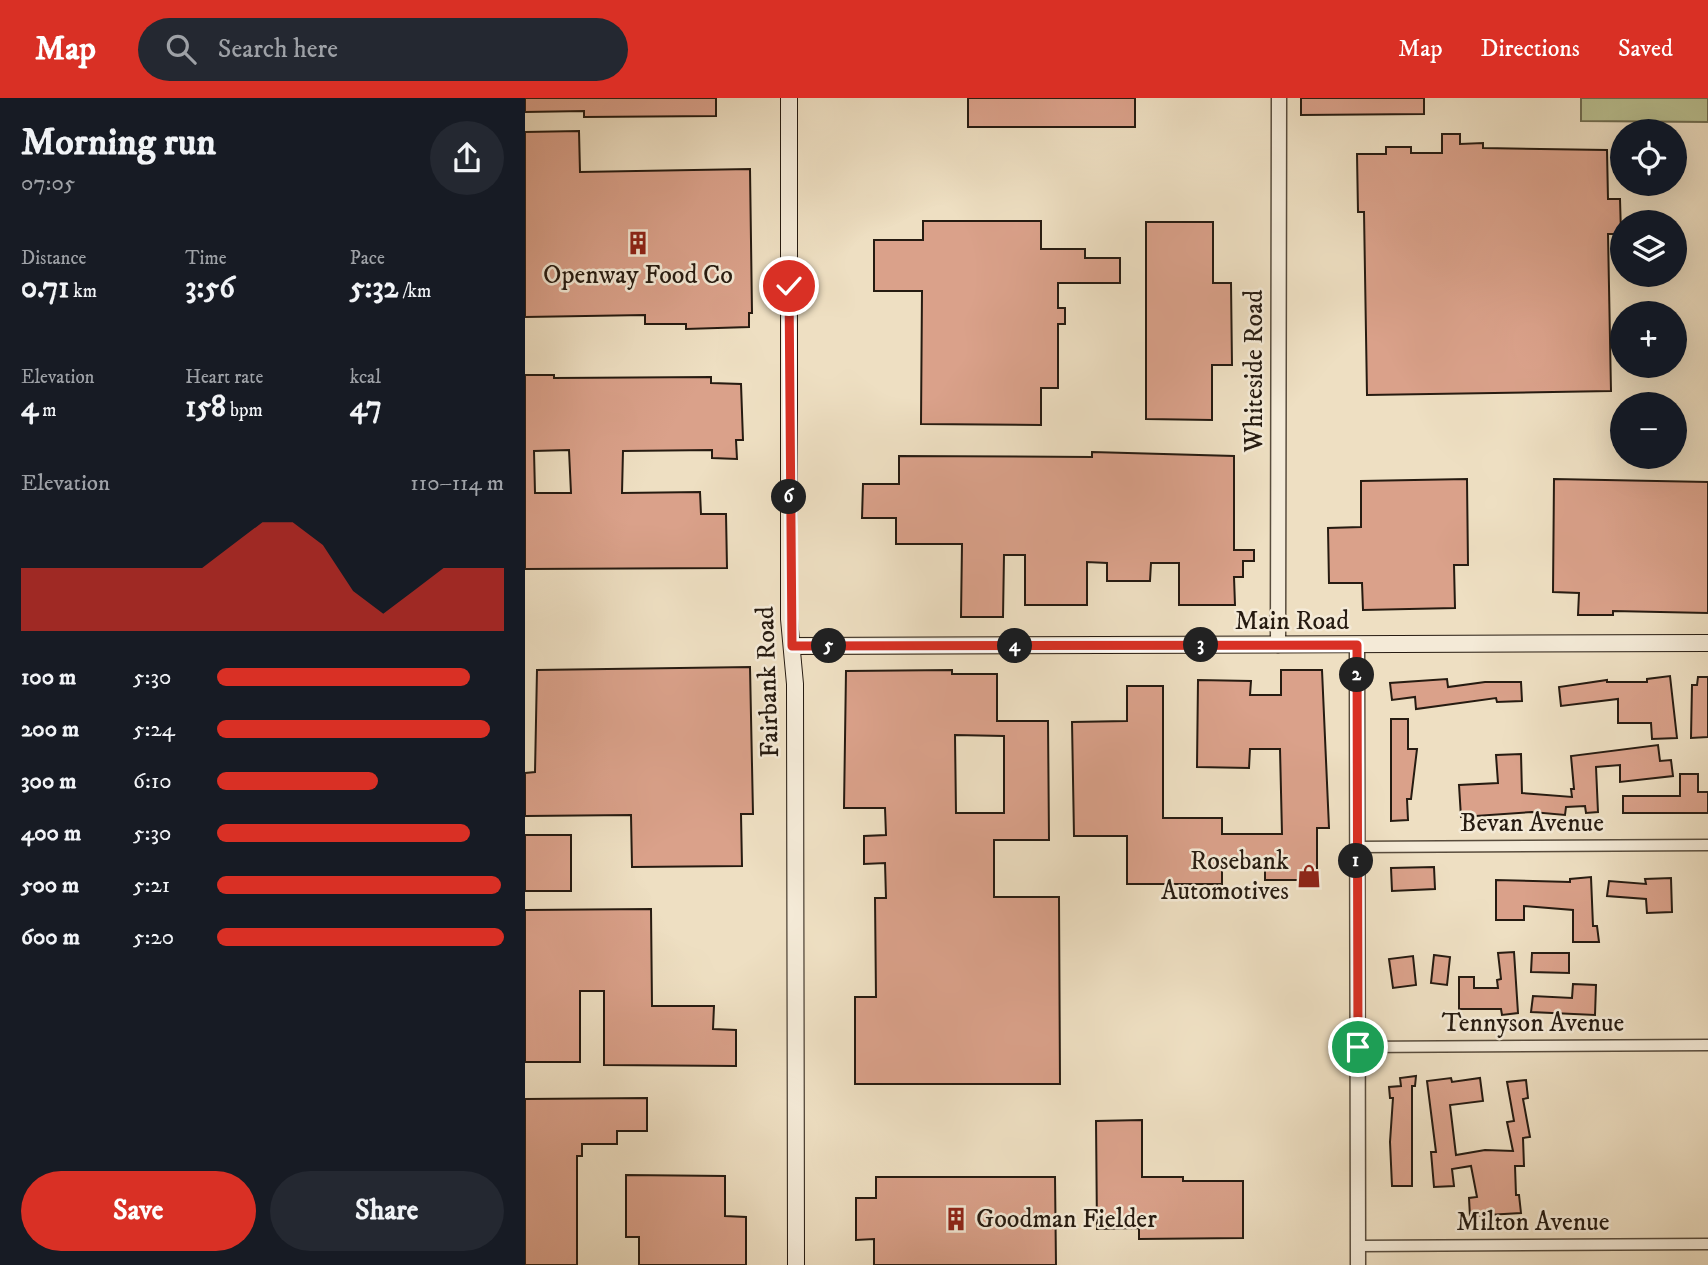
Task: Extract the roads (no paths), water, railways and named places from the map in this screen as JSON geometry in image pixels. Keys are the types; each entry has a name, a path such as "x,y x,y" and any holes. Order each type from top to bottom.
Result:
{"main road":[{"name":"Fairbank Road","path":"789,98 789,619 795,684 796,1265"},
{"name":"Main Road","path":"792,646 1708,643"}],"street":[{"name":"Whiteside Road","path":"1278,645 1279,98"},
{"path":"1357,645 1358,1265"},
{"name":"Bevan Avenue","path":"1356,847 1708,845"},
{"name":"Tennyson Avenue","path":"1358,1047 1708,1045"},
{"name":"Milton Avenue","path":"1358,1246 1708,1244"}],"place":[{"name":"Openway Food Co","path":"638,243"},
{"name":"Rosebank Automotives","path":"1309,876"},
{"name":"Goodman Fielder","path":"956,1219"}]}
